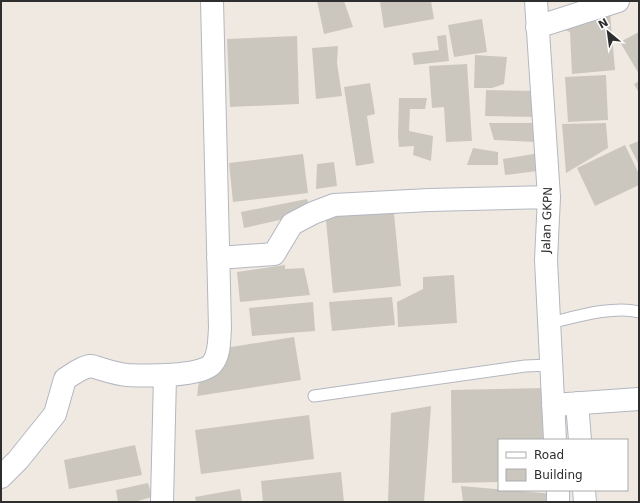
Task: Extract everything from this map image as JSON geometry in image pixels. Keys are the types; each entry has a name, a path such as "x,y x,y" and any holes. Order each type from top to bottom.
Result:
{"street":[{"path":"1,477 18,460 55,414 65,380 73,374 91,366 126,375 166,376 204,370 212,365 217,356 220,328 212,1"},
{"name":"Jalan GKPN","path":"536,1 549,197 546,260 555,439"},
{"path":"537,26 618,1"},
{"path":"218,258 274,254 292,224 313,213 334,205 549,197"},
{"path":"162,502 166,376"},
{"path":"553,405 639,399"},
{"path":"577,403 580,439"},
{"path":"558,491 558,502"},
{"path":"584,491 585,502"}],"lane":[{"path":"550,324 600,313 630,310 639,312"},
{"path":"314,396 525,366 551,365"}],"building":[{"path":"317,1 344,1 353,27 324,34"},
{"path":"431,1 434,19 384,28 380,2"},
{"path":"610,13 615,70 572,74 570,32 565,30 567,22"},
{"path":"482,19 487,52 454,57 448,25"},
{"path":"639,32 639,74 620,42"},
{"path":"446,35 449,61 414,65 412,53 439,50 437,36"},
{"path":"297,36 299,104 230,107 227,39"},
{"path":"338,46 337,63 342,96 316,99 312,48"},
{"path":"475,55 507,57 504,84 492,88 474,88"},
{"path":"467,64 472,141 446,142 444,107 432,108 429,66"},
{"path":"606,75 608,120 568,122 565,77"},
{"path":"639,81 639,93 634,84"},
{"path":"370,83 375,114 367,116 374,163 356,166 344,87"},
{"path":"486,90 536,91 536,117 485,116"},
{"path":"399,98 427,98 425,109 410,109 409,131 433,136 431,161 413,155 414,146 399,147"},
{"path":"489,123 537,123 536,142 494,140"},
{"path":"606,123 608,148 566,173 562,124"},
{"path":"639,141 639,165 629,145"},
{"path":"625,145 639,174 639,185 595,206 577,168"},
{"path":"473,148 498,152 498,165 467,165"},
{"path":"545,152 545,170 505,175 503,159"},
{"path":"303,154 308,193 233,202 229,163"},
{"path":"334,162 337,186 316,189 317,164"},
{"path":"307,199 311,213 244,228 241,212"},
{"path":"393,203 401,286 333,293 325,210"},
{"path":"285,265 285,269 304,268 310,295 240,302 237,272"},
{"path":"454,275 457,323 398,327 397,302 423,289 423,277"},
{"path":"392,297 395,325 332,331 329,302"},
{"path":"313,302 315,331 252,336 249,308"},
{"path":"294,337 301,380 197,396 200,374 225,348"},
{"path":"547,388 548,439 498,439 498,482 452,483 451,390"},
{"path":"431,406 424,502 388,502 391,413"},
{"path":"309,415 314,459 201,474 195,430"},
{"path":"135,445 142,475 69,489 64,460"},
{"path":"341,472 344,502 263,502 261,481"},
{"path":"148,483 152,497 134,502 118,502 116,490"},
{"path":"461,486 498,489 498,491 554,494 555,502 463,502"},
{"path":"240,489 242,502 196,502 195,497"}]}
